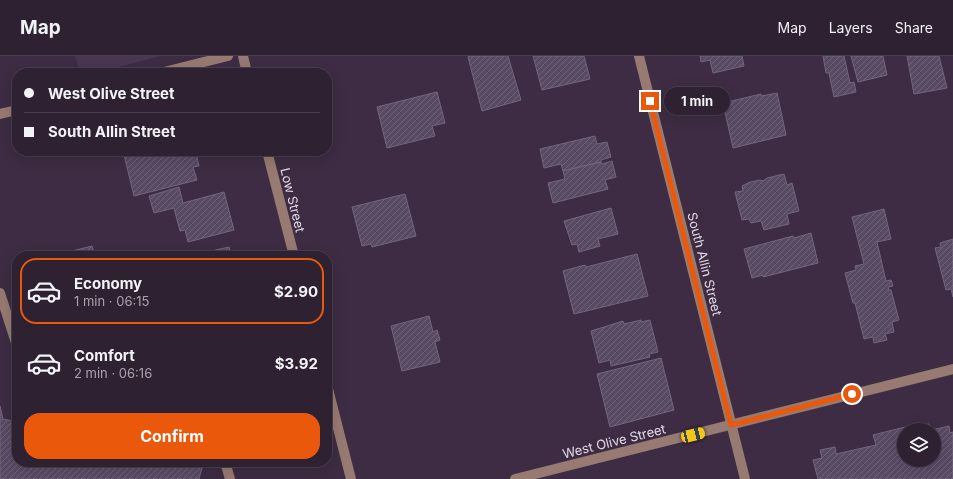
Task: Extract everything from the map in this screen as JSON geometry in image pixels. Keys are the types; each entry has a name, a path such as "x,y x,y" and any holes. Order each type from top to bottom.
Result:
{"street":[{"path":"180,68 228,56"},
{"path":"243,56 247,68"},
{"name":"South Allin Street","path":"639,56 745,479"},
{"path":"0,114 12,111"},
{"name":"Low Street","path":"268,156 293,251"},
{"path":"0,293 12,330"},
{"name":"West Olive Street","path":"515,479 953,369"},
{"path":"332,420 351,479"},
{"path":"226,467 230,479"}],"shaded area":[{"path":"75,56 161,56 115,68 79,68"}],"building":[{"path":"508,56 521,100 482,111 468,57"},
{"path":"533,56 584,56 590,79 542,90"},
{"path":"700,56 742,56 744,66 713,73 710,60 701,62"},
{"path":"823,56 844,56 850,83 854,82 856,92 834,97 829,73 826,73"},
{"path":"851,56 883,56 887,75 858,82"},
{"path":"907,56 939,56 947,88 914,94"},
{"path":"437,92 445,123 432,126 435,136 387,148 377,107"},
{"path":"777,93 786,135 733,148 723,103 761,94 761,96"},
{"path":"595,136 597,144 607,142 611,157 601,160 601,162 563,171 561,164 544,168 540,149"},
{"path":"124,156 197,156 199,166 193,167 197,180 134,196"},
{"path":"612,161 616,177 605,180 608,189 553,203 548,183 565,179 563,171 601,162 602,164"},
{"path":"784,174 787,185 792,183 799,211 787,214 789,224 764,230 761,221 751,223 749,219 742,220 735,192 743,191 742,186 750,182 760,180 763,181 767,178"},
{"path":"179,187 183,203 224,192 234,230 188,242 185,230 180,231 174,208 154,213 149,196"},
{"path":"405,194 416,236 372,247 371,244 362,246 352,207"},
{"path":"611,208 618,234 598,239 600,246 579,252 577,244 572,245 564,221"},
{"path":"884,209 891,239 877,242 886,281 891,280 893,286 888,287 889,290 891,290 899,320 892,322 894,332 885,334 887,340 874,343 873,337 864,339 855,303 853,303 845,273 856,270 855,266 864,264 852,217"},
{"path":"811,233 818,263 763,277 763,275 752,278 744,249 793,236 794,238"},
{"path":"953,239 953,297 951,289 946,290 935,248 941,247 940,243"},
{"path":"92,246 94,251 72,251"},
{"path":"229,247 230,251 212,251"},
{"path":"637,254 648,296 574,314 563,271 585,265 586,267"},
{"path":"429,316 433,332 437,330 440,340 435,342 440,362 402,371 391,326"},
{"path":"641,320 641,322 650,320 658,352 649,354 650,357 611,366 610,360 599,363 591,331 623,321 624,324"},
{"path":"661,358 674,410 610,427 597,374"},
{"path":"0,406 3,419 12,421 12,467 202,468 199,479 0,479"},
{"path":"949,426 950,433 953,432 953,479 818,479 813,460 822,458 820,450 835,447 836,454 876,445 873,435 897,429 897,467 941,467 941,428"}],"route":[{"path":"650,101 731,425 852,394"}]}
